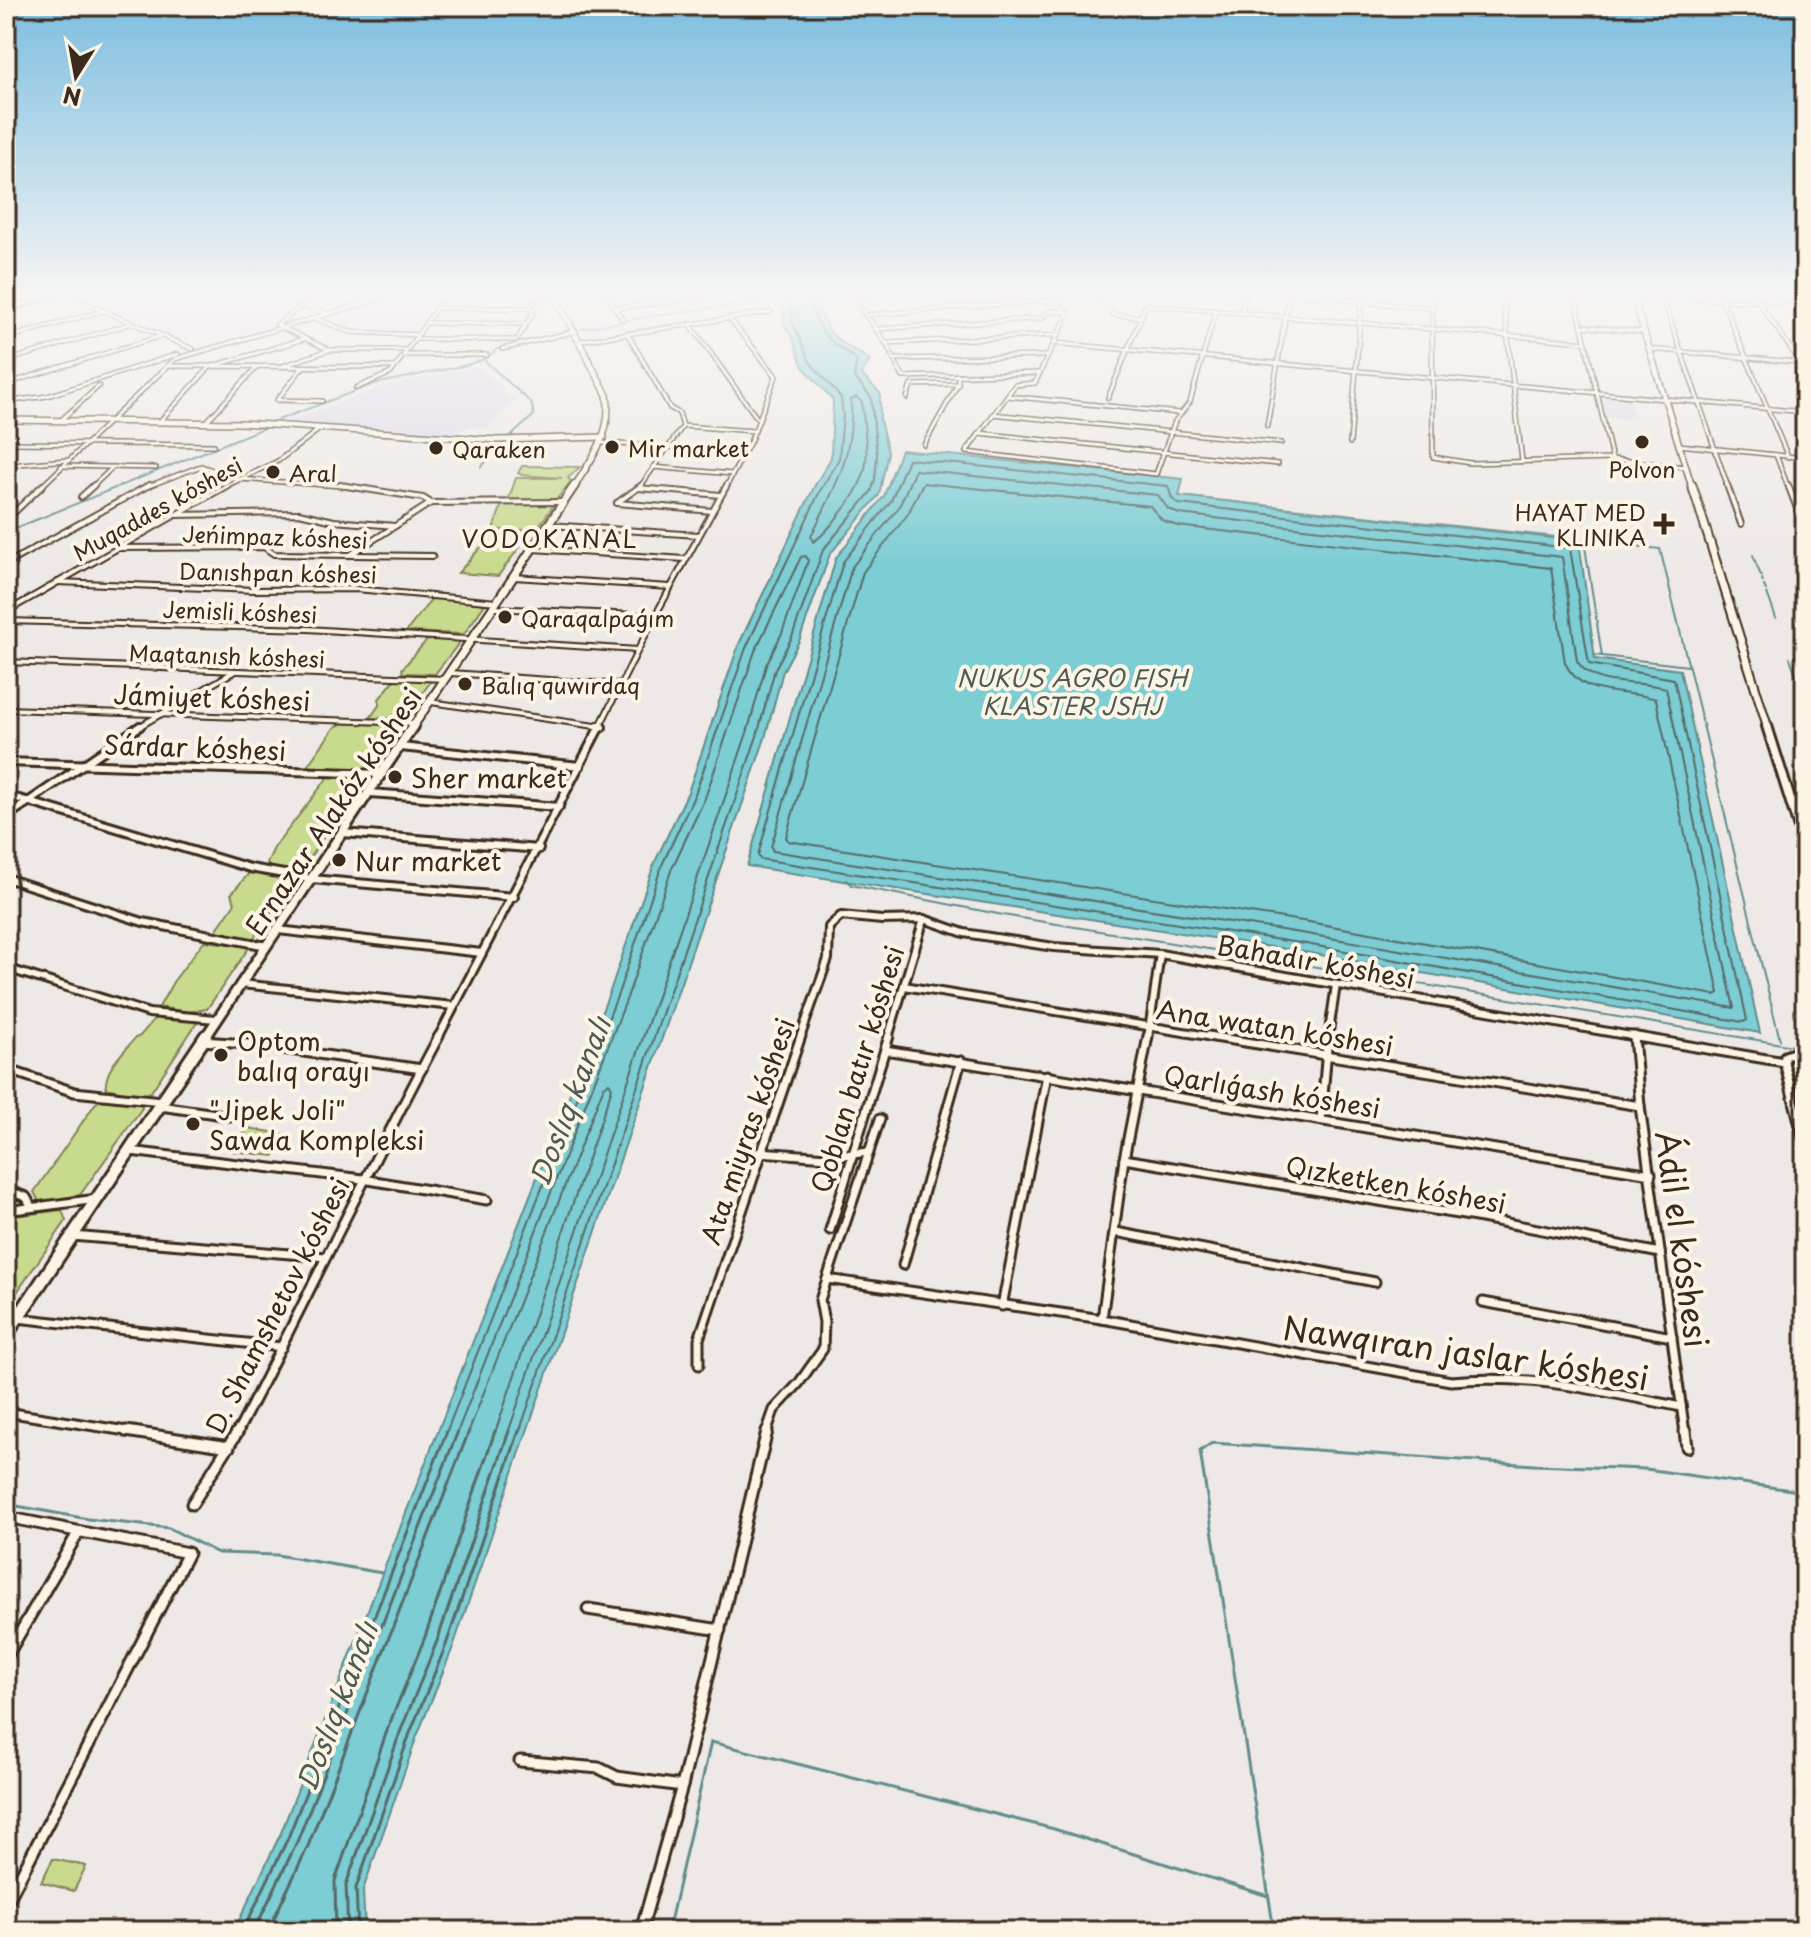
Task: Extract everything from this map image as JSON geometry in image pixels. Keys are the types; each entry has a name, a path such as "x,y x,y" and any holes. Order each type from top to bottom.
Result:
{"main road":[{"name":"Ernazar Alakóz kóshesi","path":"6,1335 496,605 603,440 610,405 601,386"},
{"path":"1660,386 1805,847"},
{"path":"6,420 206,422 497,440 603,440"}],"street":[{"path":"6,402 80,386"},
{"path":"61,420 99,386"},
{"path":"6,520 145,386"},
{"path":"160,421 192,386"},
{"path":"206,422 239,386"},
{"path":"288,386 277,400 322,401"},
{"path":"356,388 360,386"},
{"path":"658,386 670,408 679,413 683,426"},
{"path":"734,386 759,421"},
{"name":"D. Shamshetov kóshesi","path":"192,1504 229,1447 282,1347 363,1179 539,849 670,587 745,452 772,386"},
{"path":"907,398 911,386"},
{"path":"924,445 957,386"},
{"path":"1014,386 966,452 1156,474 1170,432 1179,413 1190,402 1195,386"},
{"path":"1108,398 1113,386"},
{"path":"1267,426 1273,386"},
{"path":"1350,443 1355,386"},
{"path":"1433,386 1433,457 1470,463 1612,459 1686,467"},
{"path":"1512,386 1522,461"},
{"path":"1516,386 1805,412"},
{"path":"1595,386 1612,459"},
{"path":"1694,386 1741,524"},
{"path":"1759,386 1788,457"},
{"path":"1007,396 1179,413"},
{"path":"993,414 1281,443"},
{"path":"683,426 755,431"},
{"path":"683,426 638,488 617,503 712,511"},
{"name":"Muqaddes kóshesi","path":"6,612 172,515 278,461 321,428"},
{"path":"979,433 1278,464"},
{"path":"603,440 745,452"},
{"path":"6,443 214,445"},
{"path":"1679,445 1805,458"},
{"path":"1776,455 1805,529"},
{"path":"7,468 68,460"},
{"path":"61,466 156,468"},
{"path":"6,564 152,483 201,466 238,479 348,485 423,498 431,503"},
{"path":"81,497 113,467"},
{"path":"653,467 732,474"},
{"path":"638,488 721,495"},
{"path":"350,555 431,503 564,502"},
{"path":"172,515 299,513 334,521 395,526"},
{"path":"549,525 698,535"},
{"name":"Jeńimpaz kóshesi","path":"116,548 264,547 274,554 433,556"},
{"path":"533,549 685,559"},
{"path":"514,577 670,587"},
{"name":"Danıshpan kóshesi","path":"58,582 254,590 356,589 496,605 655,616"},
{"name":"Jemisli kóshesi","path":"6,621 308,629 638,650"},
{"name":"Maqtanısh kóshesi","path":"6,662 448,676 621,685"},
{"path":"6,817 144,724 166,714 235,670"},
{"path":"431,702 602,727"},
{"name":"Jámiyet kóshesi","path":"6,709 417,723"},
{"path":"401,747 580,766"},
{"name":"Sárdar kóshesi","path":"6,762 383,774"},
{"path":"370,793 559,807"},
{"path":"6,795 250,868 312,879 514,897"},
{"path":"343,833 539,849"},
{"path":"6,878 143,922 267,946"},
{"name":"Bahadır kóshesi","path":"841,916 882,920 924,919 964,933 1017,942 1160,954 1784,1062"},
{"name":"Ata miyras kóshesi","path":"699,1365 699,1339 759,1152 828,959 829,927 841,916"},
{"name":"Qoblan batır kóshesi","path":"830,1230 924,919"},
{"path":"278,930 482,953"},
{"path":"1102,1319 1124,1159 1150,1027 1160,954"},
{"path":"6,968 149,1013 216,1019"},
{"path":"240,984 454,1006"},
{"path":"1321,1120 1325,1056 1336,985"},
{"name":"Ana watan kóshesi","path":"904,986 1640,1106"},
{"name":"Ádil el kóshesi","path":"1634,1036 1640,1106 1687,1447"},
{"path":"201,1041 248,1044 422,1069"},
{"path":"1805,1049 1785,1056 1784,1062 1805,1145"},
{"name":"Qarlıǵash kóshesi","path":"885,1050 1651,1174"},
{"path":"903,1265 961,1061"},
{"path":"6,1069 74,1092 230,1116"},
{"path":"1002,1306 1047,1075"},
{"name":"Qoblan batır kóshesi","path":"720,1630 774,1410 799,1383 823,1349 824,1322 820,1300 880,1119"},
{"path":"130,1151 363,1179 487,1200"},
{"path":"759,1152 828,1157 869,1152"},
{"name":"Qızketken kóshesi","path":"1124,1159 1476,1217 1660,1253"},
{"path":"6,1190 26,1197 32,1207"},
{"path":"6,1211 97,1199"},
{"name":"Nawqıran jaslar kóshesi","path":"1116,1232 1375,1282"},
{"path":"72,1236 326,1257"},
{"name":"Nawqıran jaslar kóshesi","path":"827,1279 1102,1319 1451,1381 1483,1376 1514,1377 1681,1407"},
{"name":"Nawqıran jaslar kóshesi","path":"1483,1302 1672,1337"},
{"path":"17,1318 282,1347"},
{"path":"6,1412 229,1447"},
{"path":"6,1517 188,1553 6,1904"},
{"path":"6,1657 78,1533"},
{"path":"588,1609 720,1630 682,1786 641,1931"},
{"path":"520,1761 599,1768 617,1777 682,1786"}],"shaded area":[{"path":"385,386 501,386 505,390 502,392 516,399 487,429 471,427 449,433 281,423"},
{"path":"1600,397 1630,400 1636,420 1606,418"}],"green space":[{"path":"522,466 580,467 568,478 571,481 556,500 508,501 516,478 562,478 522,475 518,473"},
{"path":"550,503 553,506 536,530 493,530 502,504"},
{"path":"481,547 520,547 498,576 458,573"},
{"path":"433,597 485,604 464,634 406,632"},
{"path":"459,640 459,643 435,674 403,673 402,669 426,641"},
{"path":"396,678 432,680 403,719 370,718 380,704 379,699"},
{"path":"344,722 403,726 370,767 364,770 306,768 334,728"},
{"path":"329,776 363,779 304,866 295,871 269,867 267,863 274,848"},
{"path":"250,872 294,878 253,939 218,936 217,929 235,903 231,894"},
{"path":"204,941 247,946 248,949 207,1009 187,1012 159,1007 173,982"},
{"path":"157,1016 198,1021 151,1092 140,1096 106,1088 108,1074 116,1061"},
{"path":"105,1096 141,1101 142,1108 80,1195 40,1203 34,1192 95,1104"},
{"path":"248,1128 288,1135 274,1156 232,1151"},
{"path":"62,1210 66,1221 6,1308 6,1217"},
{"path":"53,1859 86,1866 74,1891 41,1882"}],"water":[{"name":"Doslıq kanalı","path":"821,386 873,386 880,393 880,420 888,453 879,495 830,554 799,641 783,671 765,738 453,1647 417,1736 363,1890 365,1931 234,1931 280,1835 610,991 655,862 688,792 739,644 831,458 833,400"},
{"name":"NUKUS AGRO FISH KLASTER JSHJ","path":"901,450 1183,479 1179,496 1579,541 1595,659 1680,670 1760,1033 1304,952 747,866 836,558 884,496"}],"waterway":[{"path":"278,420 368,386"},
{"path":"513,386 528,400"},
{"path":"510,437 534,415 531,402"},
{"path":"6,532 266,427"},
{"path":"481,467 504,443"},
{"path":"1189,497 1584,540"},
{"path":"1584,540 1660,549 1780,1040"},
{"path":"1584,540 1602,656"},
{"path":"1753,555 1756,564"},
{"path":"1757,566 1761,576"},
{"path":"1764,586 1766,590"},
{"path":"1767,593 1776,618"},
{"path":"1594,655 1602,656"},
{"path":"1602,656 1688,666"},
{"path":"1790,658 1805,699"},
{"path":"846,880 851,885 1003,915 1793,1046"},
{"path":"1274,1931 1200,1451 1212,1443 1534,1465 1646,1469 1805,1492"},
{"path":"6,1504 88,1519 169,1528 218,1553 277,1555 382,1573"},
{"path":"668,1931 711,1742 1054,1829 1268,1896"}],"place":[{"name":"Polvon","path":"1642,442"},
{"name":"Mir market","path":"612,447"},
{"name":"Qaraken","path":"436,448"},
{"name":"Aral","path":"273,472"},
{"name":"HAYAT MED KLINIKA","path":"1664,524"},
{"name":"Qaraqalpaǵım","path":"505,617"},
{"name":"Balıq quwırdaq","path":"465,684"},
{"name":"Sher market","path":"395,777"},
{"name":"Nur market","path":"339,860"},
{"name":"Optom balıq orayı","path":"221,1055"},
{"name":"\"Jipek Joli\" Sawda Kompleksi","path":"193,1124"}],"district":[{"name":"VODOKANAL","path":"550,538"}]}
